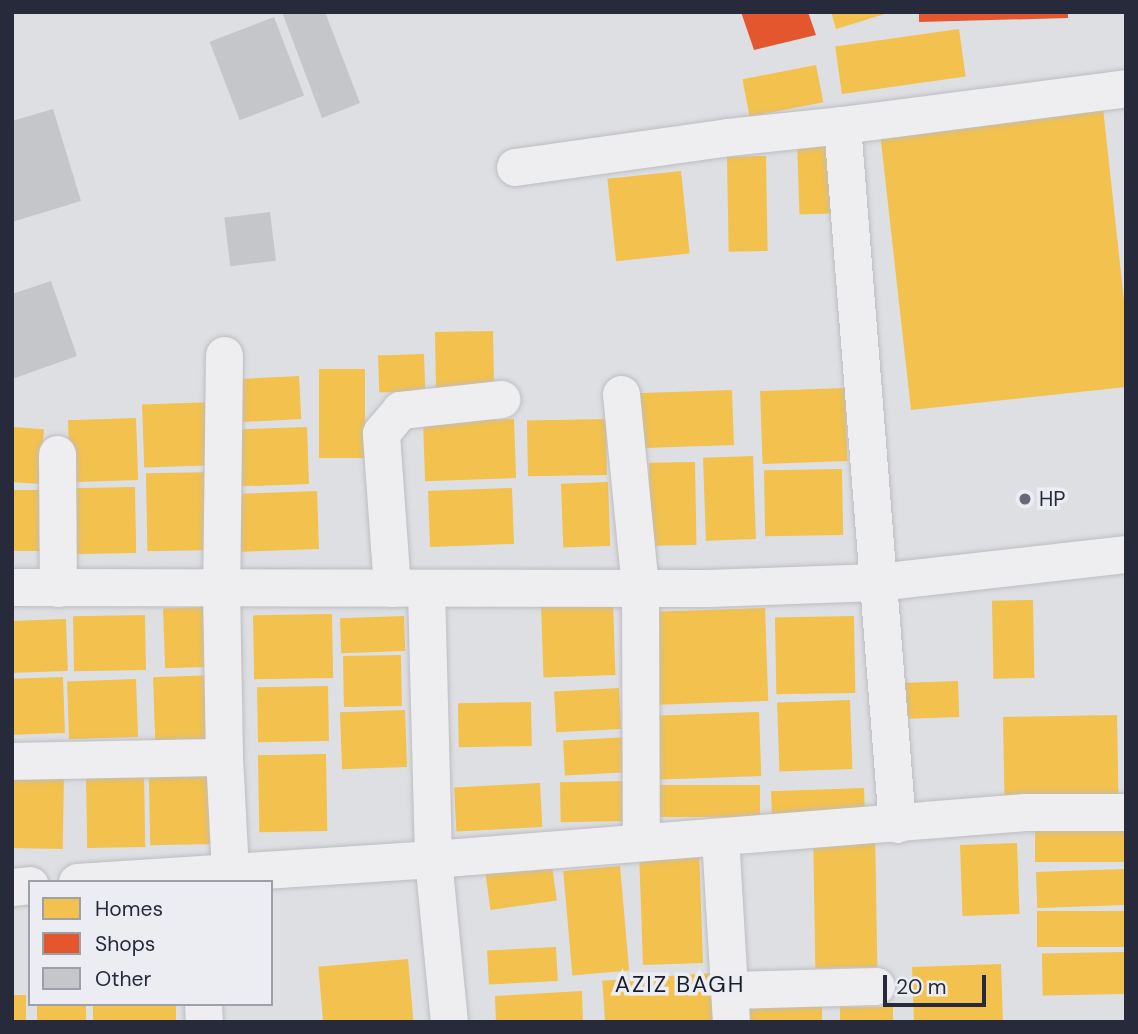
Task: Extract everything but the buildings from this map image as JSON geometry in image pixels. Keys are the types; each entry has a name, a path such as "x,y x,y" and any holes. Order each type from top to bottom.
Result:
{"street":[{"path":"515,167 727,137 842,125 1126,88"},
{"path":"842,125 897,824"},
{"path":"207,876 224,757 221,586 224,355"},
{"path":"621,394 640,589 640,842"},
{"path":"449,1022 409,589 381,433 400,410 501,399"},
{"path":"57,454 58,588"},
{"path":"12,587 640,589 877,582 1126,554"},
{"path":"12,761 224,757"},
{"path":"120,880 207,876 1025,812 1126,812"},
{"path":"720,837 731,1006 876,986"}],"place":[{"name":"HP","path":"1025,499"}],"district":[{"name":"AZIZ BAGH","path":"680,984"}]}
